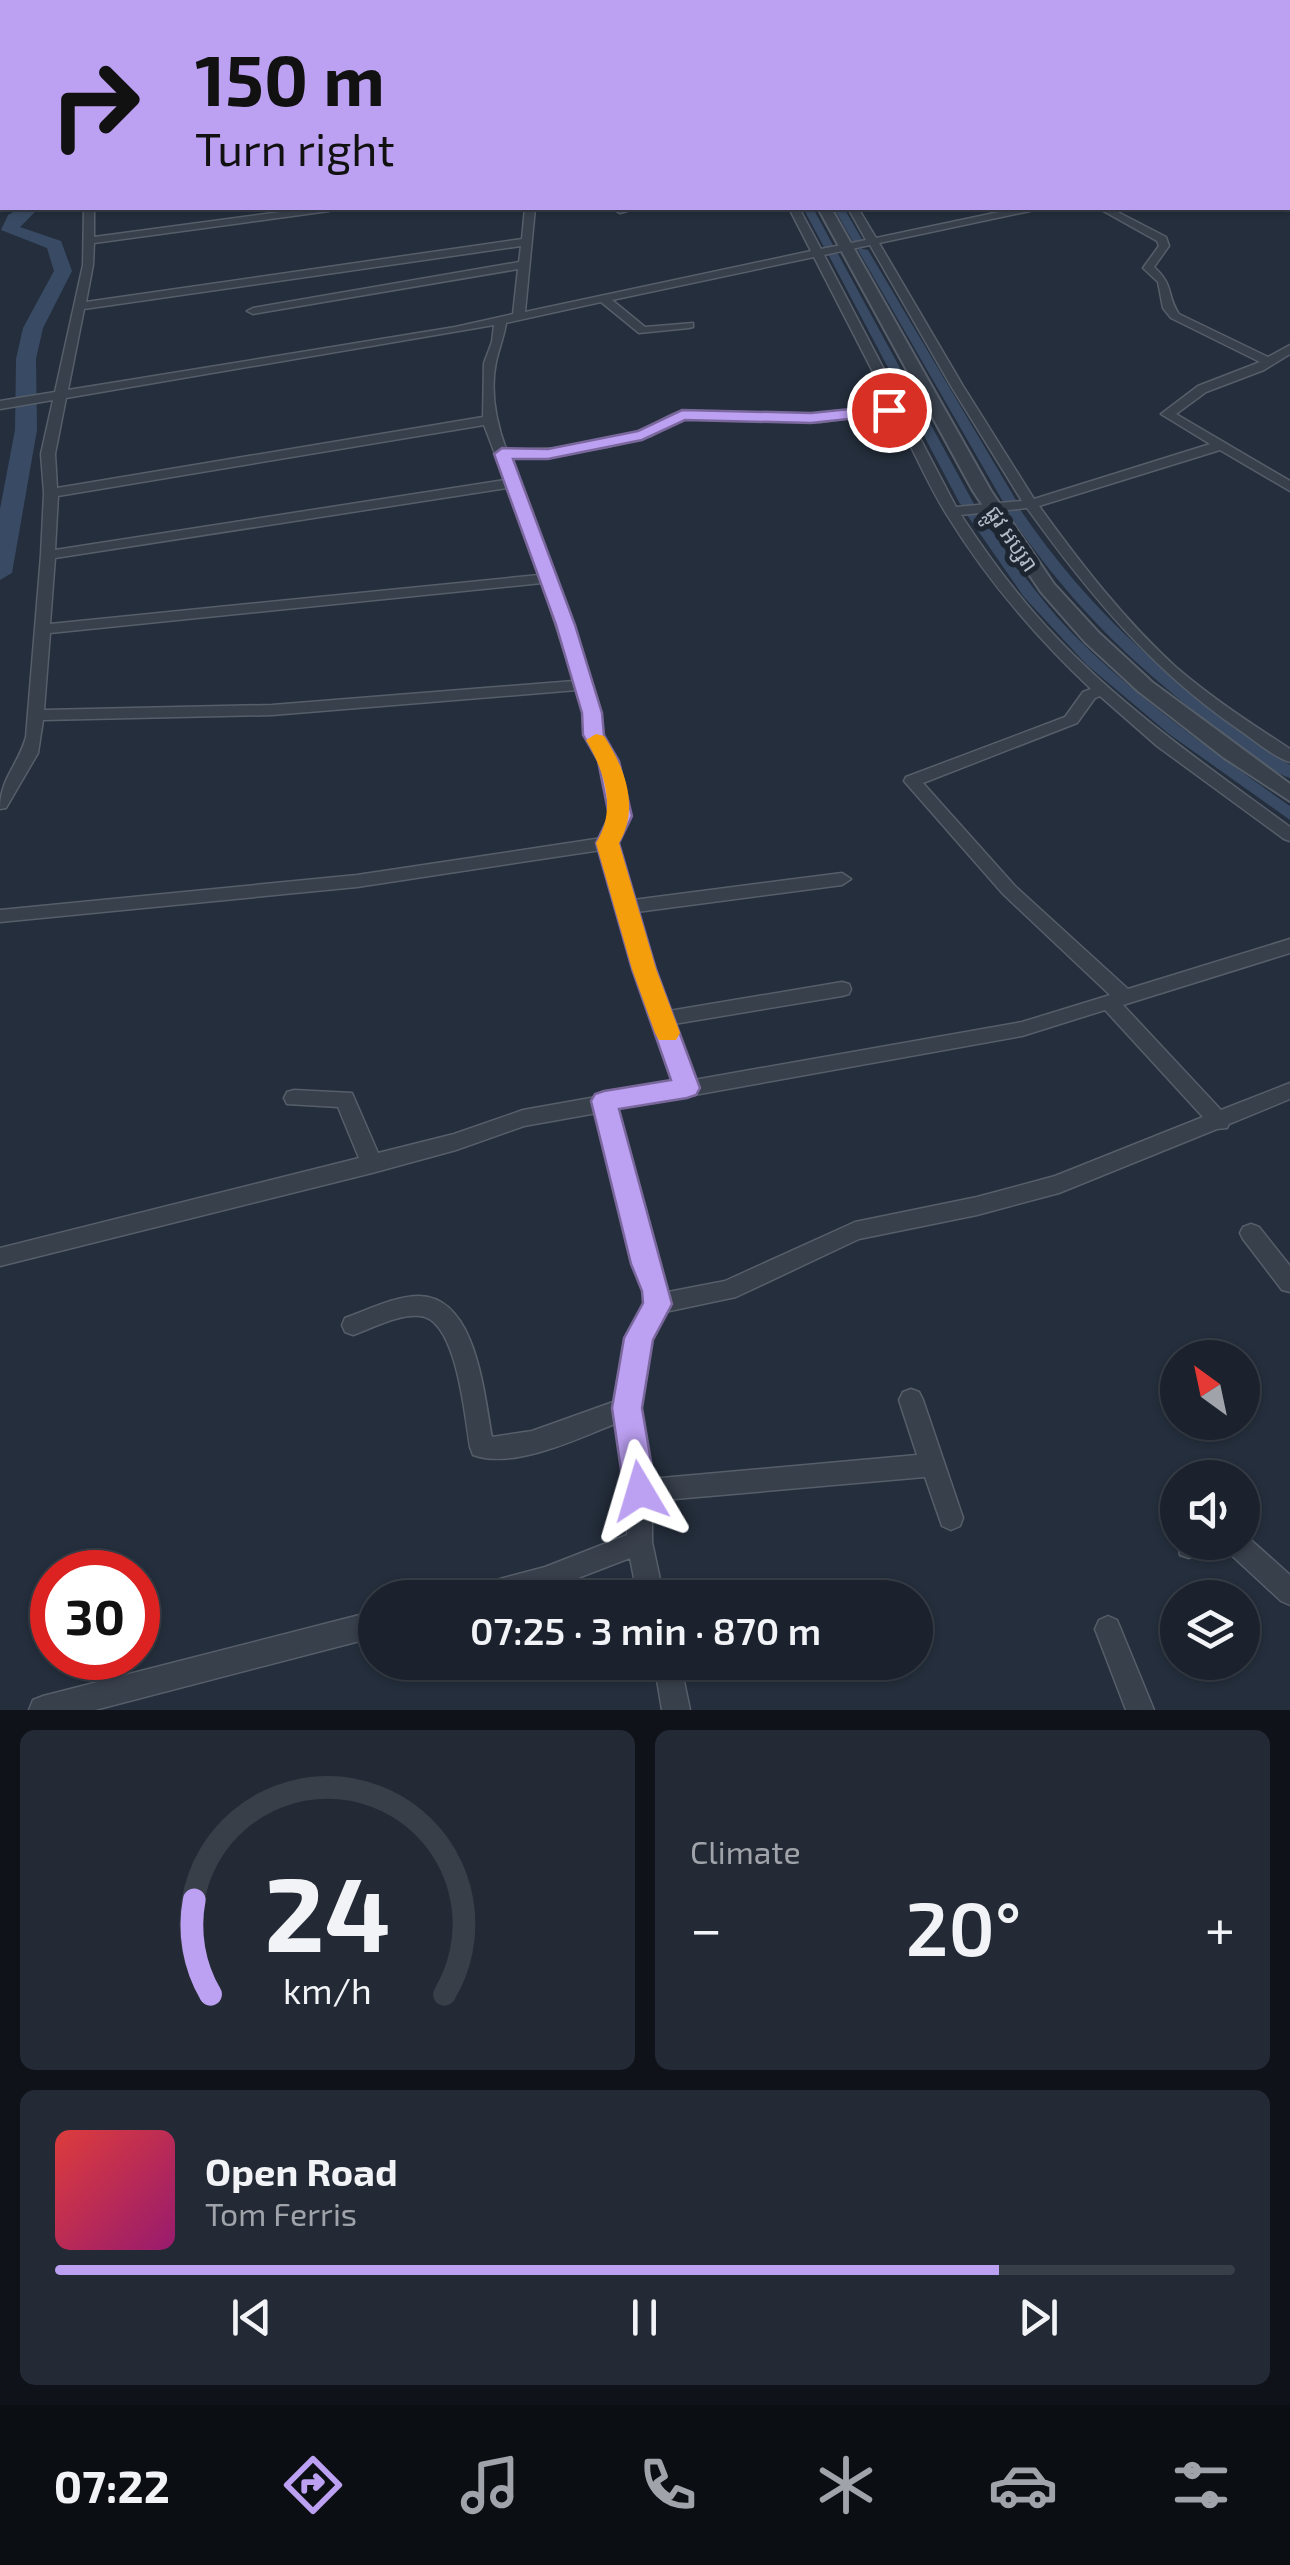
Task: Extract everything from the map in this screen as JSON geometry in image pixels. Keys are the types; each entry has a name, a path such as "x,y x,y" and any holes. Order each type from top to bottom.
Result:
{"street":[{"path":"0,804 30,752 48,554 48,454 54,396 88,266 89,210"},
{"path":"87,240 313,210"},
{"path":"520,316 530,210"},
{"path":"795,210 952,512 988,566 1031,619 1102,690 1163,742 1290,835"},
{"name":"ផ្លូវ អប្សរា","path":"825,210 991,508 1067,612 1128,673 1196,728 1290,794"},
{"path":"854,210 1031,504 1104,602 1163,663 1290,757"},
{"path":"0,405 500,321 1021,210"},
{"path":"1107,210 1162,239 1164,246 1148,268 1162,281 1175,316 1269,362"},
{"path":"80,306 525,242"},
{"path":"253,311 526,264"},
{"path":"602,298 643,331 689,325"},
{"path":"500,321 490,363 489,420 548,578 592,713 594,735 609,761 619,801 618,826 608,843 644,969 687,1088"},
{"path":"1290,349 1269,362 1202,389 1167,414 1290,487"},
{"path":"502,454 548,454 642,435 682,415 822,418 881,409 902,416"},
{"path":"51,494 489,420"},
{"path":"952,512 1031,504 1221,446"},
{"path":"48,554 512,483"},
{"path":"42,628 548,578"},
{"path":"34,715 272,710 582,684"},
{"path":"1102,690 1089,695 1072,720 912,780 985,865 1117,999 1220,1122"},
{"path":"0,916 357,881 608,843"},
{"path":"628,907 842,879"},
{"path":"0,1257 456,1142 523,1118 1022,1029 1290,946"},
{"path":"662,1019 842,989"},
{"path":"658,1304 728,1290 855,1231 977,1206 1058,1184 1290,1092"},
{"path":"294,1098 345,1100 372,1164"},
{"path":"604,1101 658,1304 639,1338 627,1408 640,1491 639,1542 647,1580"},
{"path":"1251,1232 1290,1283"},
{"path":"353,1325 424,1305 438,1310 458,1334 482,1447 492,1451 553,1436 627,1408"},
{"path":"911,1400 950,1518"},
{"path":"640,1491 930,1465"},
{"path":"545,1580 639,1542"},
{"path":"1255,1560 1290,1592"},
{"path":"43,1710 358,1628"},
{"path":"1108,1630 1140,1710"},
{"path":"670,1680 676,1710"}],"waterway":[{"path":"0,573 26,430 26,359 33,328 63,271 55,245 10,230 14,219 28,210"},
{"path":"809,210 829,247"},
{"path":"840,210 859,243"},
{"path":"863,250 1009,500"},
{"path":"833,254 967,504"},
{"path":"1014,511 1041,552 1103,624 1174,688 1290,773"},
{"path":"974,515 1042,609 1092,662 1174,730 1290,814"}],"slow traffic":[{"path":"596,740 609,761 619,801 618,826 608,843 667,1033"}],"route":[{"path":"640,1491 627,1408 639,1338 658,1304 657,1291 646,1264 604,1101 687,1088 644,969 608,843 620,816 609,761 592,730 592,713 566,625 502,454 548,454 642,435 668,418 682,415 811,418 889,410"}]}
